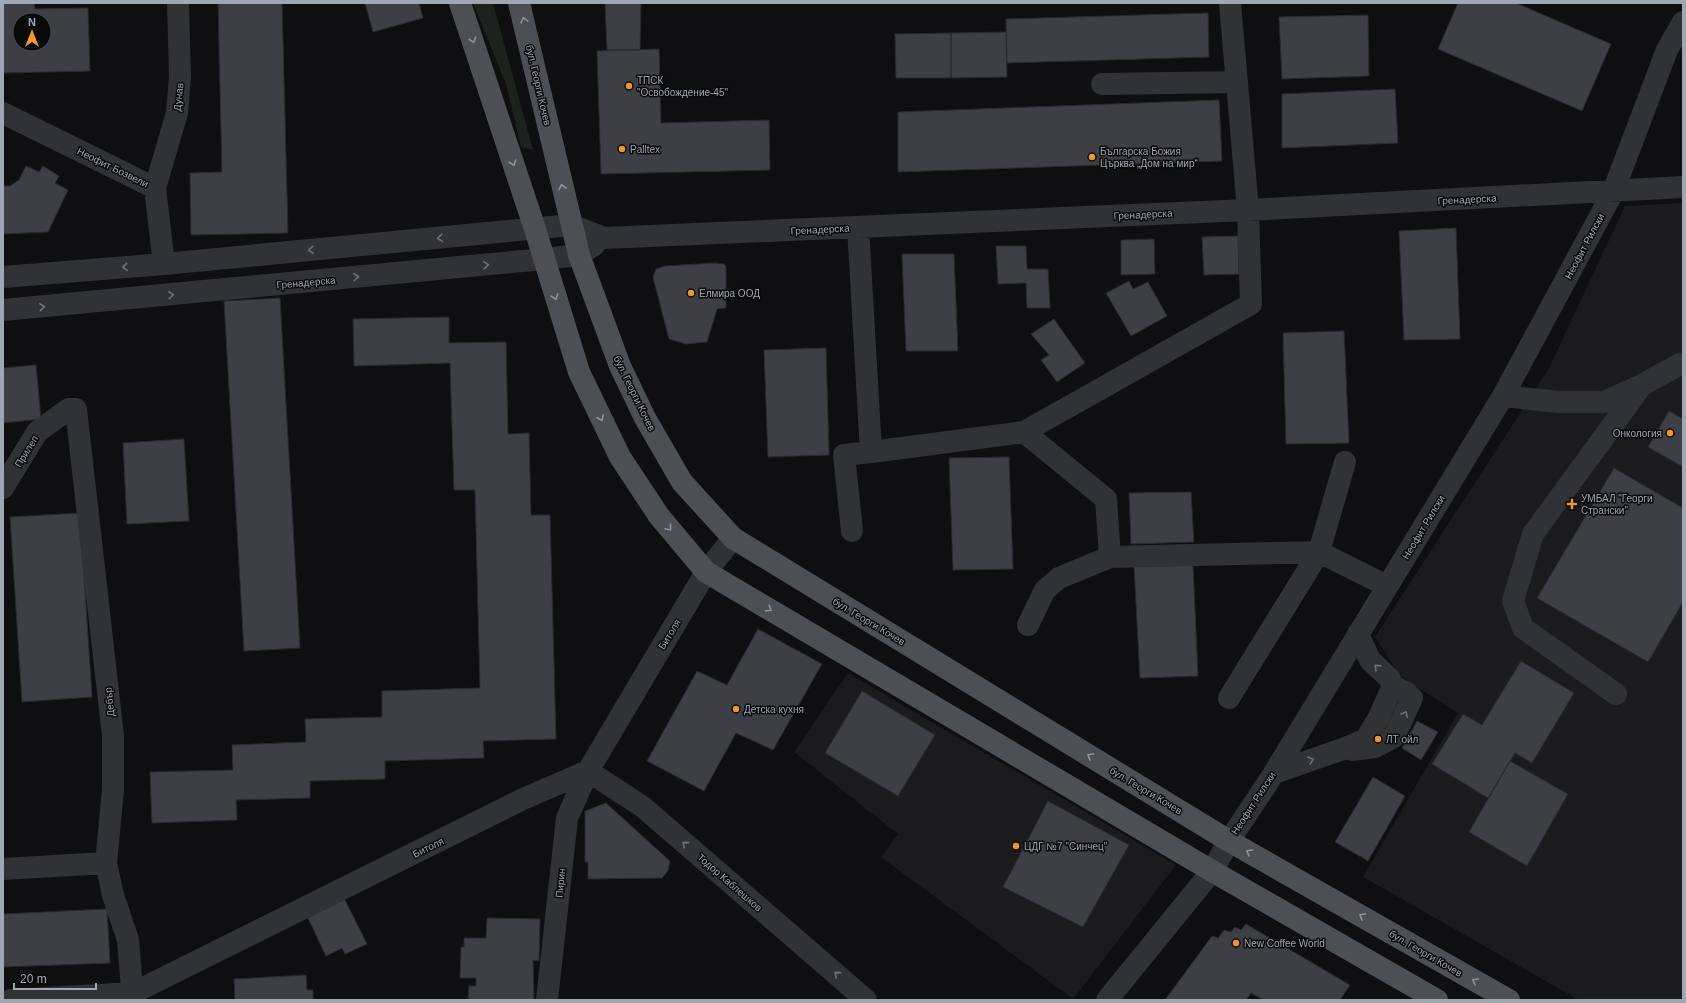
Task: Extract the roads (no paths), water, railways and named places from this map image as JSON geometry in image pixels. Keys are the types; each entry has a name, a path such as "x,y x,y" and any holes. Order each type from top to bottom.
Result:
{"main road":[{"path":"460,3 535,229 579,372 620,457 659,516 706,572 1212,871 1437,1000"},
{"name":"бул. Георги Кочев","path":"519,3 579,255 620,366 645,418 682,482 733,538 1229,841 1509,1000"}],"street":[{"name":"Дунав","path":"155,188 177,113 180,77 178,3"},
{"path":"852,531 844,455 1024,432 1250,304 1248,210 1230,3"},
{"name":"Неофит Рилски","path":"1107,1000 1212,871 1229,841 1274,773 1503,396 1614,192 1667,50 1683,22"},
{"path":"1102,84 1237,82"},
{"name":"Неофит Бозвели","path":"3,113 155,188 164,264"},
{"name":"Гренадерска","path":"3,277 164,264 571,225 604,238 1248,210 1614,192 1683,187"},
{"path":"858,227 871,452"},
{"name":"Гренадерска","path":"3,310 579,255 604,238"},
{"path":"1503,396 1559,402 1604,402 1642,385 1680,364 1683,365"},
{"path":"1616,694 1524,628 1514,602 1533,534 1642,385"},
{"name":"Прилеп","path":"3,488 37,432 69,409 76,408"},
{"name":"Дебър","path":"76,408 113,736 113,790 106,862 113,895 128,940 133,996"},
{"path":"1024,432 1106,499 1110,557"},
{"path":"1229,698 1319,552 1345,462"},
{"name":"Битоля","path":"11,1000 133,996 523,799 588,771 706,572 733,538"},
{"path":"1028,625 1044,590 1058,578 1110,557 1319,552 1387,586"},
{"path":"1274,773 1341,750 1366,739 1394,686 1389,678 1370,660 1358,634"},
{"name":"Пирин","path":"547,1000 567,818 588,771"},
{"name":"Тодор Каблешков","path":"588,771 643,807 866,1000"},
{"path":"3,869 106,862"}],"place":[{"name":"ТПСК \"Освобождение-45\"","path":"629,86"},
{"name":"Palltex","path":"622,149"},
{"name":"Българска Божия Църква „Дом на мир“","path":"1092,157"},
{"name":"Елмира ООД","path":"691,293"},
{"name":"Онкология","path":"1670,433"},
{"name":"УМБАЛ \"Георги Странски\"","path":"1572,504"},
{"name":"Детска кухня","path":"736,709"},
{"name":"ЛТ ойл","path":"1378,739"},
{"name":"ЦДГ №7 \"Синчец\"","path":"1016,846"},
{"name":"New Coffee World","path":"1236,943"}]}
